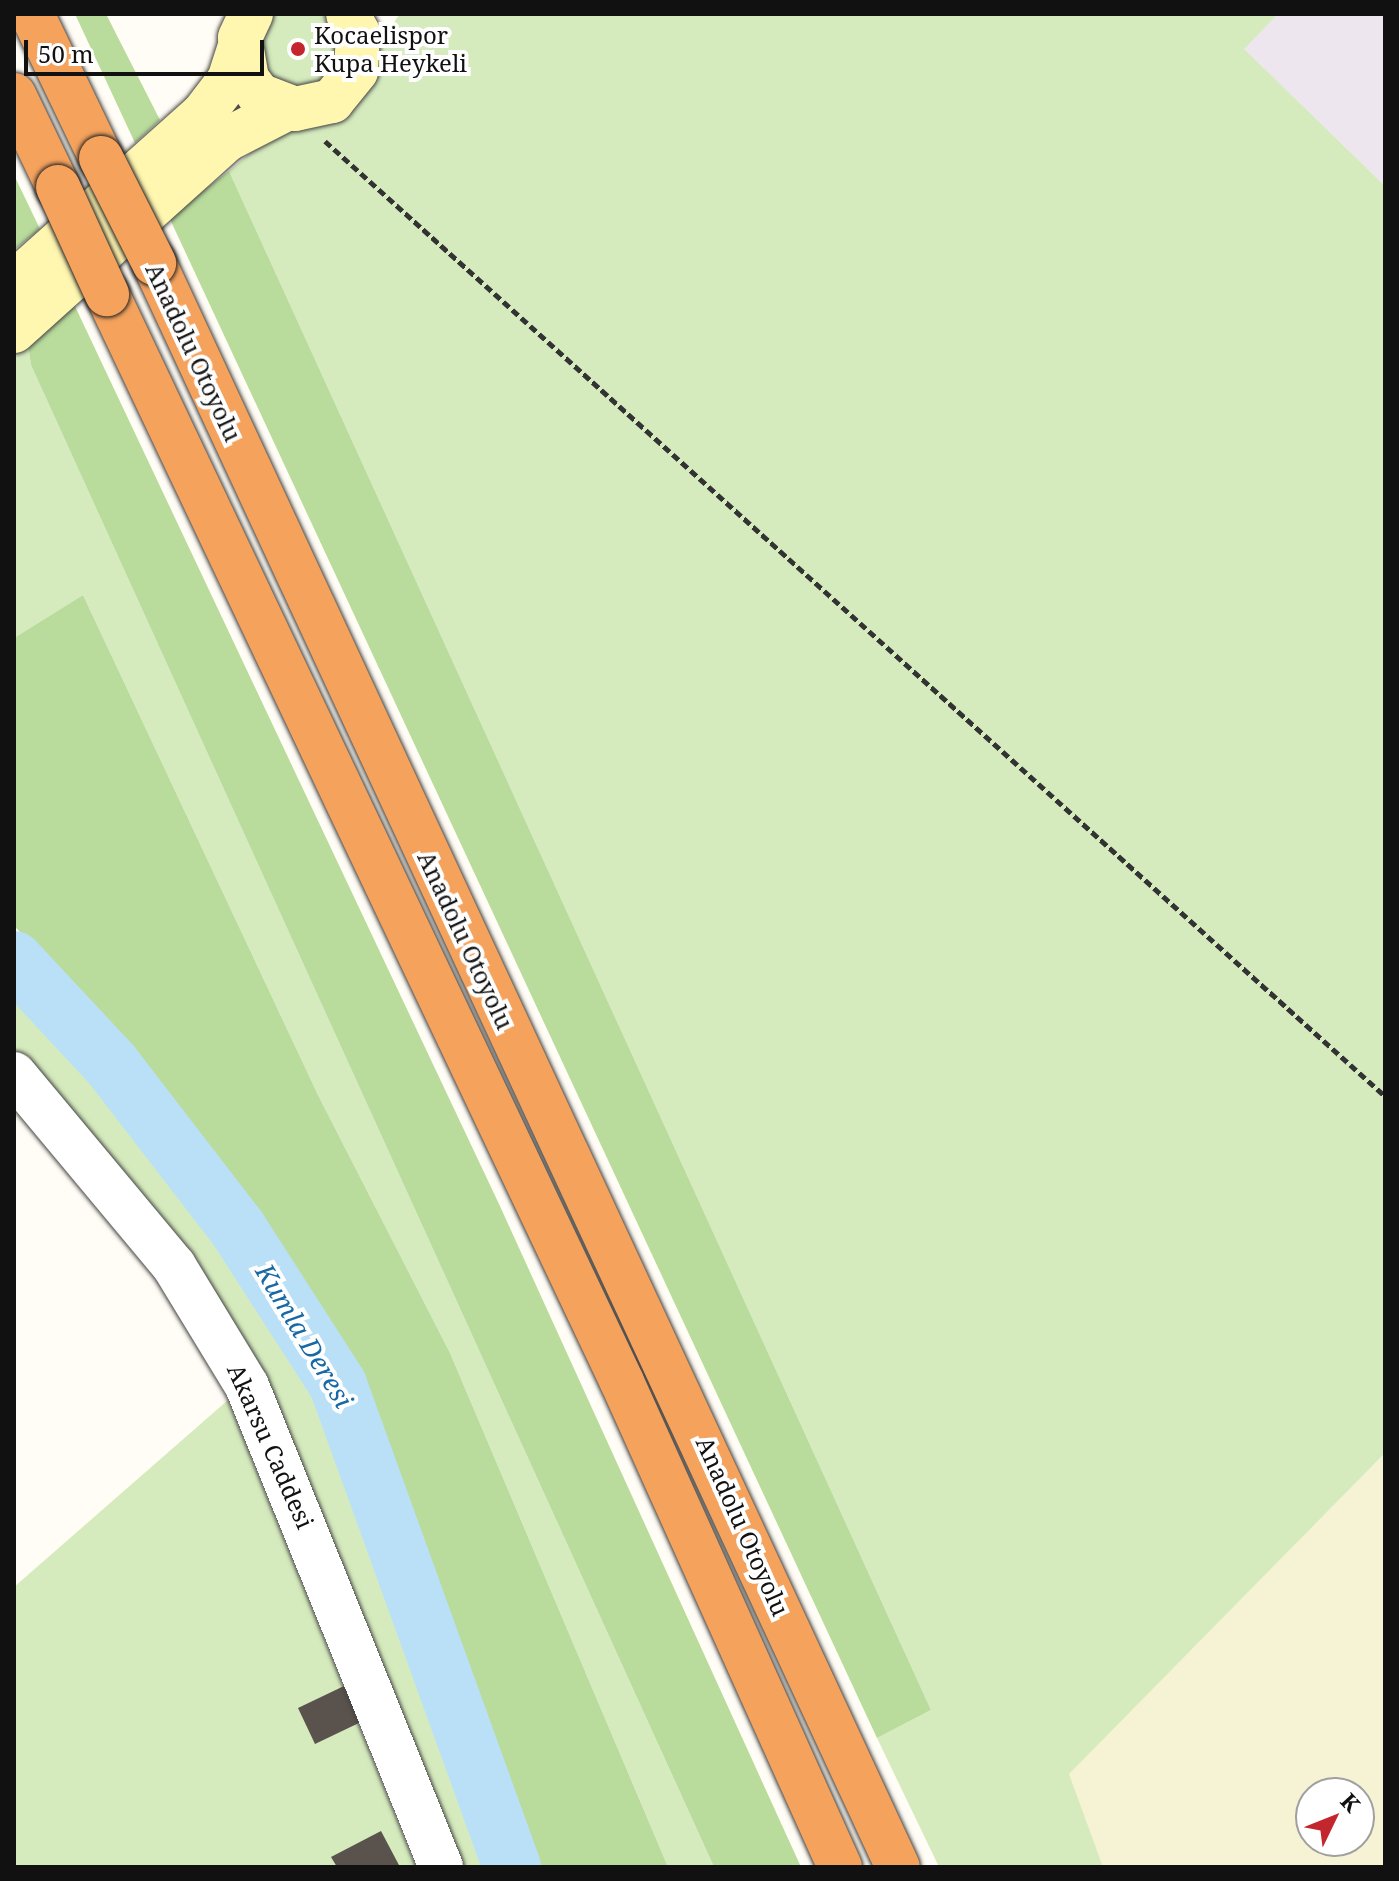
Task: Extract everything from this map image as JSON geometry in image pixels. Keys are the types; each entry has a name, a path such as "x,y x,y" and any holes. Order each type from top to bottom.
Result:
{"highway":[{"name":"Anadolu Otoyolu","path":"32,14 154,263 898,1867"},
{"name":"Anadolu Otoyolu","path":"14,95 622,1382 840,1867"}],"main road":[{"path":"246,24 259,95 288,108"},
{"path":"14,283 203,114 229,80 246,24"},
{"path":"14,331 226,140 288,108 332,101 356,71 361,27"}],"street":[{"name":"Akarsu Caddesi","path":"14,1074 174,1266 247,1386 441,1867"}],"path":[{"path":"288,108 1385,1096"}],"shaded area":[{"path":"1278,14 1385,14 1385,186 1243,49"},
{"path":"1385,1453 1385,1867 1103,1867 1068,1774"}],"green space":[{"path":"75,14 106,14 160,120 135,143"},
{"path":"269,14 329,14 346,47 315,94 269,86 259,26"},
{"path":"400,14 1278,14 1244,49 1385,186 1385,1453 1069,1774 1103,1867 939,1867 877,1738 931,1710 229,171 376,46"},
{"path":"229,171 931,1710 877,1738 169,217"},
{"path":"14,175 40,229 14,250"},
{"path":"73,302 499,1204 801,1867 714,1867 31,365 27,338"},
{"path":"27,338 31,365 714,1867 668,1867 450,1353 318,1095 83,595 14,638 14,350"},
{"path":"83,595 318,1095 450,1353 668,1867 533,1867 473,1710 402,1481 361,1388 187,1127 68,979 14,926 14,638"},
{"path":"14,987 190,1190 304,1369 343,1448 499,1867 453,1867 247,1386 14,1074"},
{"path":"228,1400 416,1867 14,1867 14,1587"}],"building":[{"path":"344,1686 361,1722 315,1744 298,1708"},
{"path":"381,1831 400,1867 337,1867 331,1857"}],"waterway":[{"name":"Kumla Deresi","path":"14,960 111,1064 238,1229 338,1385 512,1867"}],"place":[{"name":"Kocaelispor Kupa Heykeli","path":"298,49"}]}
